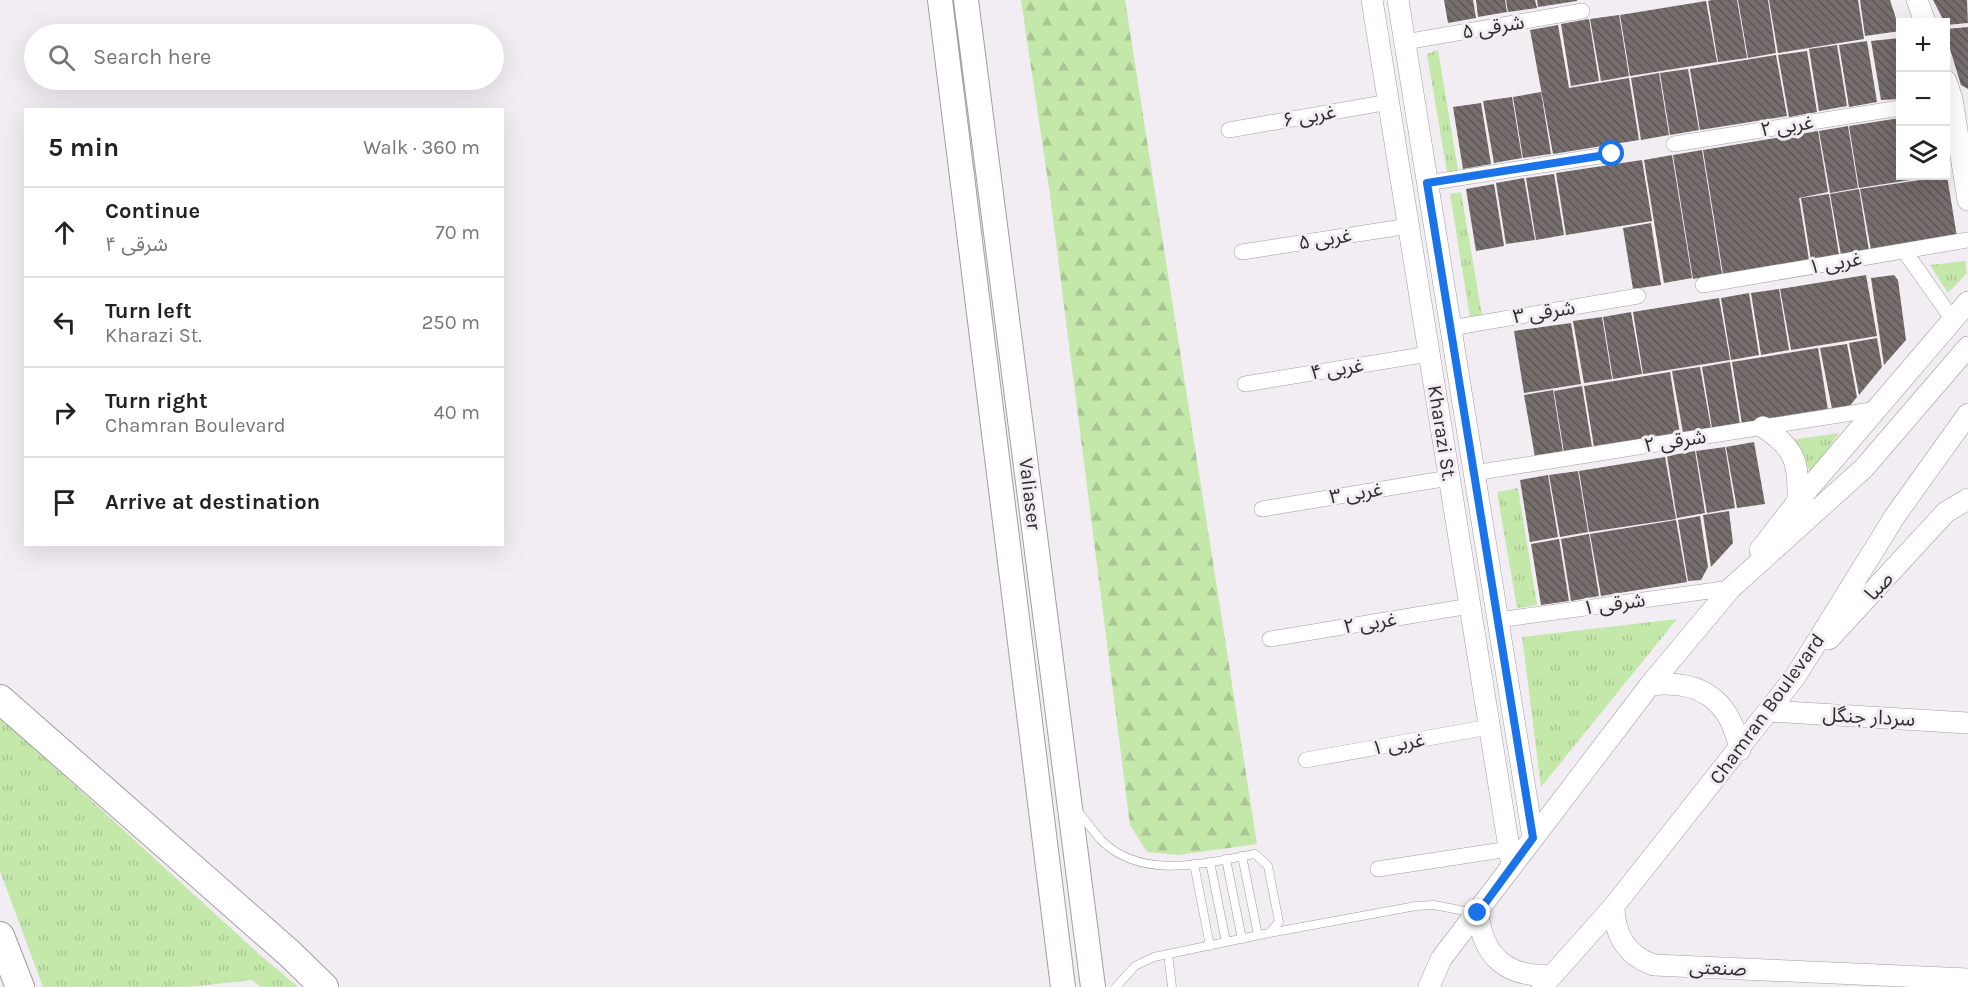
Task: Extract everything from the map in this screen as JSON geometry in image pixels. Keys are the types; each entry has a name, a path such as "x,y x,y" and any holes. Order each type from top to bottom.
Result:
{"highway":[{"path":"0,699 290,953 324,987"},
{"path":"0,936 20,987"}],"main road":[{"name":"Valiaser","path":"940,0 1063,987"},
{"name":"Valiaser","path":"966,0 1093,987"}],"street":[{"name":"Kharazi St.","path":"1372,0 1510,857"},
{"name":"Kharazi St.","path":"1398,0 1533,838"},
{"path":"1917,0 1924,18"},
{"name":"۵ شرقی","path":"1405,42 1581,11"},
{"path":"1953,94 1968,200"},
{"path":"1390,108 1415,110"},
{"name":"۶ غربی","path":"1229,130 1390,108"},
{"name":"۲ غربی","path":"1674,144 1896,109"},
{"path":"1427,183 1612,154"},
{"name":"۵ غربی","path":"1242,252 1409,226"},
{"name":"۱ غربی","path":"1703,285 1968,240"},
{"path":"1905,252 1953,320"},
{"name":"۳ شرقی","path":"1450,328 1638,296"},
{"path":"1429,987 1441,959 1478,913 1510,857 1533,838 1650,685 1731,588 1798,501 1968,302"},
{"path":"1731,588 1864,468 1968,347"},
{"name":"۴ غربی","path":"1245,384 1429,354"},
{"name":"۲ شرقی","path":"1474,473 1877,409"},
{"name":"Chamran Boulevard","path":"1547,981 1614,906 1740,750 1794,677 1895,516 1968,416"},
{"path":"1763,427 1780,438 1798,466 1798,501"},
{"name":"۳ غربی","path":"1262,509 1449,478"},
{"name":"صبا","path":"1794,677 1946,512 1968,499"},
{"name":"۱ شرقی","path":"1498,620 1731,588"},
{"name":"۲ غربی","path":"1270,639 1470,606"},
{"path":"1650,685 1671,682 1692,686 1711,696 1726,711 1731,720 1740,750"},
{"name":"سردار جنگل","path":"1769,711 1968,723"},
{"name":"۱ غربی","path":"1306,760 1489,727"},
{"path":"1378,869 1510,857"},
{"name":"صنعتی","path":"1614,906 1614,924 1631,953 1654,965 1968,979"},
{"path":"1478,913 1480,931 1488,948 1500,962 1516,971 1547,981"}],"lane":[{"path":"1069,800 1102,841 1127,856 1151,866 1194,864 1255,854 1268,866 1279,922 1269,933"},
{"path":"1242,856 1258,935"},
{"path":"1226,859 1242,939"},
{"path":"1210,862 1226,942"},
{"path":"1194,864 1210,946"},
{"path":"1116,987 1134,966 1168,954 1258,935 1416,906 1434,905 1478,913"},
{"path":"1168,954 1172,987"}],"green space":[{"path":"1021,0 1125,0 1257,844 1178,855 1147,852 1130,825 1050,195"},
{"path":"1438,50 1458,170 1447,172 1427,54"},
{"path":"1461,192 1482,315 1470,317 1450,194"},
{"path":"1965,261 1967,273 1948,293 1930,265"},
{"path":"1839,433 1811,473 1791,440"},
{"path":"1518,488 1537,605 1517,608 1497,492"},
{"path":"1677,619 1541,787 1522,637"},
{"path":"0,717 298,987 261,987 252,980 188,987 43,987 0,871"}],"building":[{"path":"1444,0 1473,0 1476,18 1448,23"},
{"path":"1476,0 1505,0 1507,12 1478,17"},
{"path":"1506,0 1535,0 1537,8 1508,12"},
{"path":"1537,0 1577,0 1577,1 1538,7"},
{"path":"1737,0 1747,58 1718,62 1708,1"},
{"path":"1738,0 1768,0 1776,53 1748,58"},
{"path":"1769,0 1858,0 1864,39 1778,53"},
{"path":"1860,0 1890,0 1896,19 1896,32 1865,36"},
{"path":"1933,0 1967,0 1968,23 1950,25 1950,18 1942,18"},
{"path":"1706,1 1717,62 1630,76 1620,15"},
{"path":"1619,15 1629,76 1601,81 1590,19"},
{"path":"1589,19 1599,81 1571,86 1561,24"},
{"path":"1558,25 1569,88 1629,78 1639,140 1553,154 1530,30"},
{"path":"1968,27 1968,89 1961,85 1950,49 1950,29"},
{"path":"1896,38 1896,99 1881,100 1871,41"},
{"path":"1867,41 1877,102 1849,107 1839,45"},
{"path":"1837,45 1847,106 1819,111 1809,49"},
{"path":"1807,51 1817,112 1789,117 1778,55"},
{"path":"1776,55 1787,116 1700,130 1690,69"},
{"path":"1688,69 1699,130 1670,135 1660,73"},
{"path":"1659,73 1669,135 1641,140 1631,78"},
{"path":"1541,92 1551,154 1523,158 1513,97"},
{"path":"1512,97 1522,158 1494,163 1483,101"},
{"path":"1481,103 1491,164 1463,169 1453,107"},
{"path":"1896,119 1896,180 1910,180 1859,188 1849,126"},
{"path":"1848,126 1858,188 1830,193 1819,131"},
{"path":"1818,131 1828,192 1799,198 1809,260 1723,274 1703,150"},
{"path":"1702,150 1722,274 1693,279 1673,155"},
{"path":"1672,155 1692,278 1664,283 1644,160"},
{"path":"1642,160 1652,221 1566,235 1556,173"},
{"path":"1554,174 1564,235 1536,240 1526,178"},
{"path":"1524,178 1535,240 1506,244 1496,183"},
{"path":"1920,180 1948,180 1957,237 1871,250 1860,189"},
{"path":"1494,184 1504,246 1476,251 1466,189"},
{"path":"1859,189 1869,251 1841,255 1830,194"},
{"path":"1829,194 1839,255 1811,260 1801,198"},
{"path":"1651,223 1661,285 1633,289 1623,228"},
{"path":"1866,275 1877,336 1791,350 1780,289"},
{"path":"1894,275 1898,280 1906,340 1884,365 1871,278"},
{"path":"1779,289 1789,350 1761,355 1751,293"},
{"path":"1749,293 1759,355 1731,360 1721,298"},
{"path":"1719,298 1730,360 1643,374 1633,312"},
{"path":"1631,312 1642,374 1613,379 1603,317"},
{"path":"1602,317 1612,379 1584,383 1573,321"},
{"path":"1571,323 1581,384 1524,393 1514,331"},
{"path":"1877,338 1882,367 1859,395 1849,343"},
{"path":"1847,344 1857,397 1848,408 1832,409 1820,348"},
{"path":"1818,348 1828,410 1742,424 1732,362"},
{"path":"1730,362 1740,424 1712,428 1702,367"},
{"path":"1700,367 1711,428 1683,433 1672,371"},
{"path":"1670,372 1680,434 1594,447 1584,386"},
{"path":"1582,386 1592,447 1564,452 1554,391"},
{"path":"1553,390 1563,452 1535,457 1524,395"},
{"path":"1754,442 1765,504 1737,508 1726,447"},
{"path":"1725,447 1735,508 1707,513 1696,451"},
{"path":"1695,451 1705,513 1677,518 1667,456"},
{"path":"1665,457 1676,519 1589,532 1579,471"},
{"path":"1578,471 1588,532 1560,537 1549,475"},
{"path":"1548,475 1558,537 1530,542 1520,480"},
{"path":"1729,511 1733,543 1711,567 1703,515"},
{"path":"1700,516 1708,567 1701,580 1688,581 1678,520"},
{"path":"1676,520 1687,582 1601,596 1590,534"},
{"path":"1589,534 1599,596 1571,601 1561,539"},
{"path":"1559,539 1569,601 1541,605 1531,544"}],"route":[{"path":"1478,913 1533,838 1427,183 1612,154"}]}
